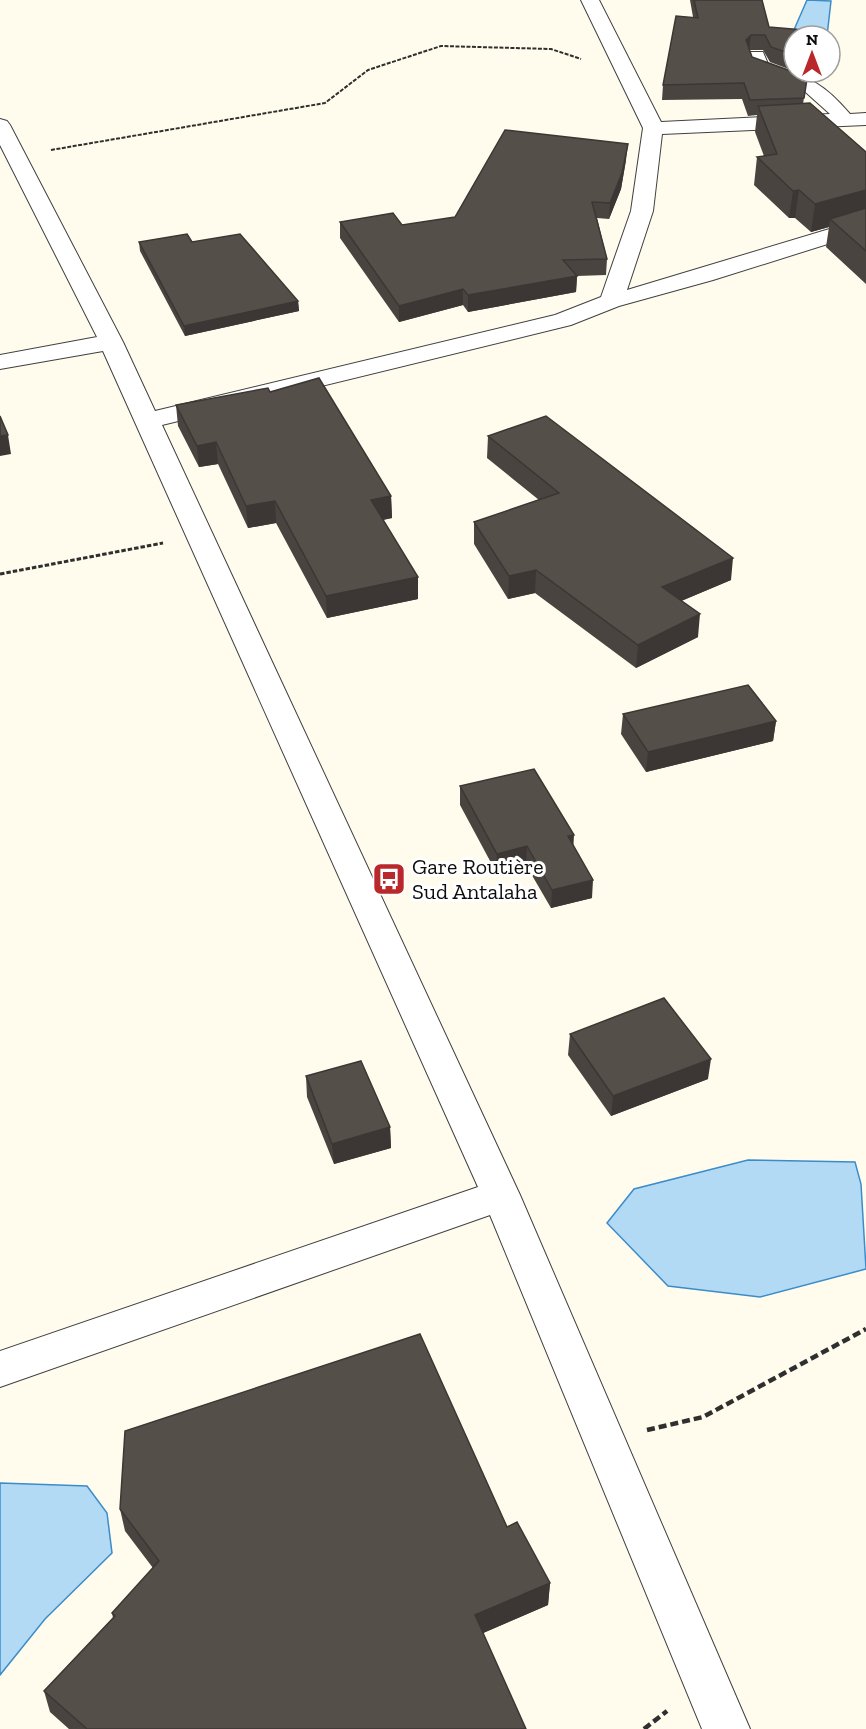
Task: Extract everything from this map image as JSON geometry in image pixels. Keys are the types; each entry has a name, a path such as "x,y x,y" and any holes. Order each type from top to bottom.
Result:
{"street":[{"path":"590,0 653,128 642,211 611,301"},
{"path":"756,56 759,68 808,84 828,100 845,120"},
{"path":"653,128 866,119"},
{"path":"0,125 111,342 501,1195 726,1729"},
{"path":"147,421 563,320 611,301 705,275 866,225"},
{"path":"0,362 111,342"},
{"path":"0,1370 501,1195"}],"path":[{"path":"16,156 325,103 368,70 441,46 551,49 627,74"},
{"path":"0,574 199,536"},
{"path":"605,1441 704,1417 866,1329"}],"water":[{"path":"807,0 831,1 828,24 796,24"},
{"path":"748,1160 855,1162 861,1184 866,1269 760,1297 668,1286 607,1223 634,1189"},
{"path":"0,1483 87,1486 107,1513 112,1553 45,1619 0,1675"}],"building":[{"path":"694,0 762,0 769,27 782,28 782,51 771,47 765,35 751,35 746,40 752,57 782,68 782,84 806,84 804,98 750,100 744,83 663,85 676,16 698,18"},
{"path":"810,103 866,152 866,190 815,204 799,190 793,191 757,157 777,154 758,106"},
{"path":"505,130 628,144 622,173 610,203 592,202 607,259 563,260 577,276 468,295 463,289 399,306 340,222 393,213 402,225 455,217"},
{"path":"866,208 866,251 830,219"},
{"path":"187,234 192,242 240,234 298,301 184,326 139,242"},
{"path":"319,378 391,496 371,500 418,577 326,596 275,501 246,506 216,442 197,446 176,405 268,388 270,392"},
{"path":"0,416 8,435 0,436"},
{"path":"546,416 733,558 662,587 700,614 638,645 536,570 509,576 474,522 559,493 488,436"},
{"path":"748,685 776,721 648,752 623,714"},
{"path":"534,769 574,835 568,836 593,880 552,890 527,846 497,854 460,786"},
{"path":"664,998 711,1059 613,1096 570,1034"},
{"path":"361,1061 390,1127 332,1144 306,1076"},
{"path":"420,1334 507,1527 517,1522 550,1583 475,1615 526,1729 87,1729 44,1691 115,1616 112,1613 159,1561 120,1509 125,1431"}],"place":[{"name":"Gare Routière Sud Antalaha","path":"389,879"}]}
